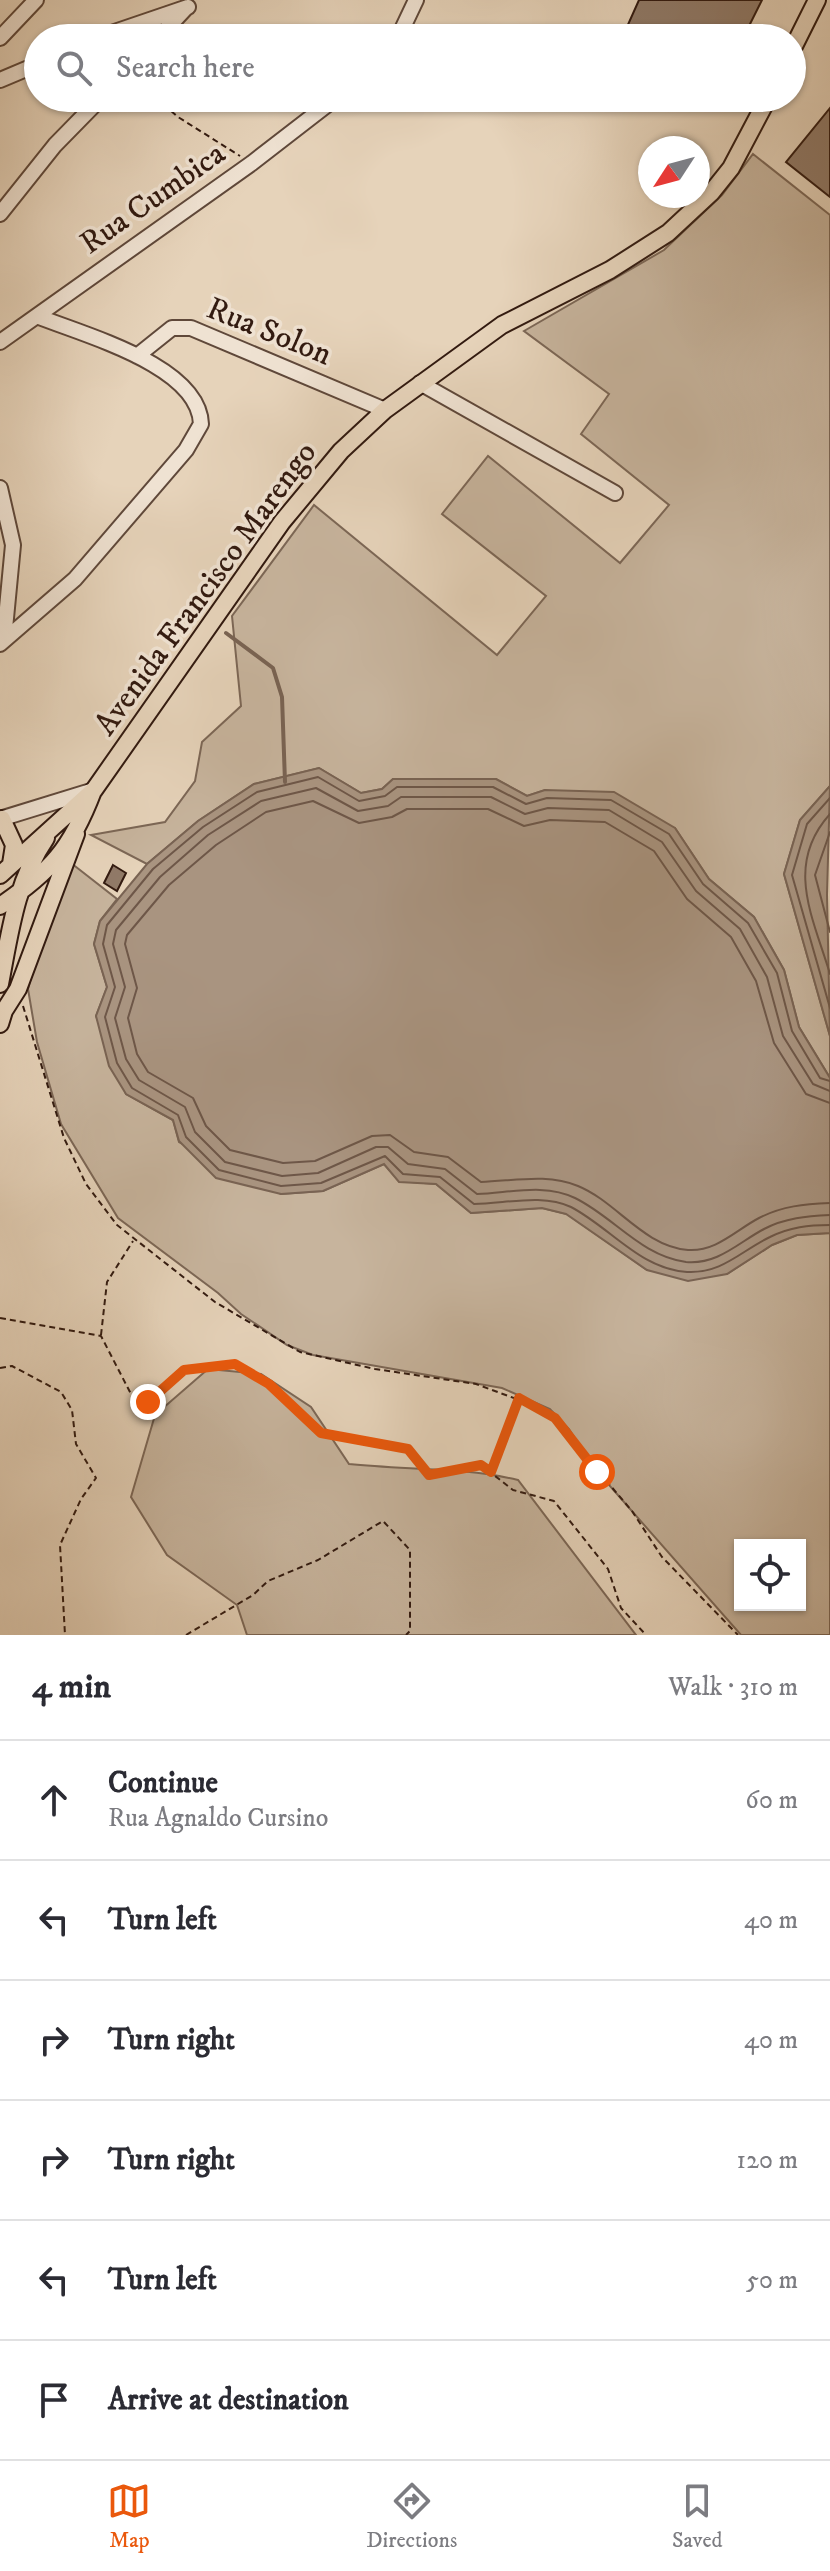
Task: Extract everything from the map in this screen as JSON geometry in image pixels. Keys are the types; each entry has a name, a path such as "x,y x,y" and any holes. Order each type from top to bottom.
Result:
{"main road":[{"path":"805,24 816,2"},
{"name":"Avenida Francisco Marengo","path":"0,906 47,870 76,834 94,790 282,522 341,451 385,410 502,325 610,270 668,233 702,202 731,168 761,112"},
{"name":"Avenida Francisco Marengo","path":"6,870 94,790"},
{"path":"2,1017 0,986 5,928 35,854 61,817"},
{"path":"1,819 14,845 6,870"},
{"path":"2,1017 18,989 76,834"}],"street":[{"path":"405,24 416,0"},
{"path":"0,38 35,1"},
{"path":"135,24 191,3"},
{"path":"171,24 191,3"},
{"path":"0,80 24,70"},
{"path":"0,214 55,145 87,112"},
{"name":"Rua Cumbica","path":"0,342 252,163 318,112"},
{"path":"2,642 75,579 197,434 201,415 191,394 167,372 137,356 37,316"},
{"name":"Rua Solon","path":"137,356 172,328 191,328 385,410"},
{"path":"420,383 615,493"},
{"path":"0,488 13,545 2,642"},
{"path":"1,819 94,790"}],"path":[{"path":"172,112 252,163"},
{"path":"18,989 64,1138 97,1201 134,1239 215,1302 300,1352 375,1369 476,1384 546,1410 563,1426 632,1511 662,1557 738,1635"},
{"path":"134,1239 107,1282 101,1336 131,1394 148,1402 184,1370 235,1364 269,1384 321,1433 408,1449 429,1475 481,1465 513,1490 554,1501 608,1569 621,1608 646,1635"},
{"path":"0,1318 101,1336"},
{"path":"0,1368 12,1366 61,1392 72,1410 76,1444 96,1478 81,1499 60,1545 65,1635"},
{"path":"491,1472 519,1398"},
{"path":"186,1635 253,1595 268,1581 318,1560 383,1521 410,1550 410,1631 406,1635"}],"shaded area":[{"path":"753,154 830,215 830,786 800,820 784,874 830,1036 830,1078 799,1027 784,970 754,917 709,879 675,828 545,790 527,796 496,779 393,779 382,789 361,793 319,768 254,784 198,821 147,864 91,835 165,822 195,781 202,742 241,706 232,616 314,505 497,655 546,596 442,514 488,456 620,563 669,505 581,434 609,394 524,331 664,250 722,195"},
{"path":"71,863 117,899 100,921 94,944 107,987 96,1016 126,1094 173,1120 179,1142 281,1194 323,1191 384,1164 399,1181 436,1184 471,1213 542,1208 567,1214 647,1270 727,1274 772,1245 797,1235 830,1233 830,1635 741,1635 594,1468 569,1429 550,1409 502,1388 313,1355 287,1345 241,1314 218,1293 118,1218 61,1124 37,1042 28,989 41,941"},
{"path":"208,1369 261,1374 311,1407 349,1464 455,1471 518,1480 636,1635 247,1635 237,1605 167,1555 131,1497 155,1415"}],"water":[{"path":"319,768 361,793 382,789 393,779 496,779 527,796 545,790 614,792 675,828 709,879 754,917 784,970 799,1027 830,1078 830,1233 797,1235 772,1245 727,1274 688,1281 647,1270 566,1214 542,1208 471,1213 436,1184 399,1182 384,1164 323,1191 281,1194 216,1178 179,1141 173,1120 126,1094 109,1066 96,1016 107,987 94,944 100,921 147,864 198,821 254,784"},
{"path":"830,786 827,895 830,1036 784,874 800,820"}],"building":[{"path":"639,0 762,0 750,24 628,24"},
{"path":"830,108 830,197 786,162"},
{"path":"113,865 126,873 117,891 104,883"}],"waterway":[{"path":"226,633 273,668 282,697 285,782"}],"route":[{"path":"148,1402 184,1370 235,1364 269,1384 321,1433 408,1449 429,1475 481,1465 491,1472 519,1398 546,1410 555,1418 597,1472"}]}
